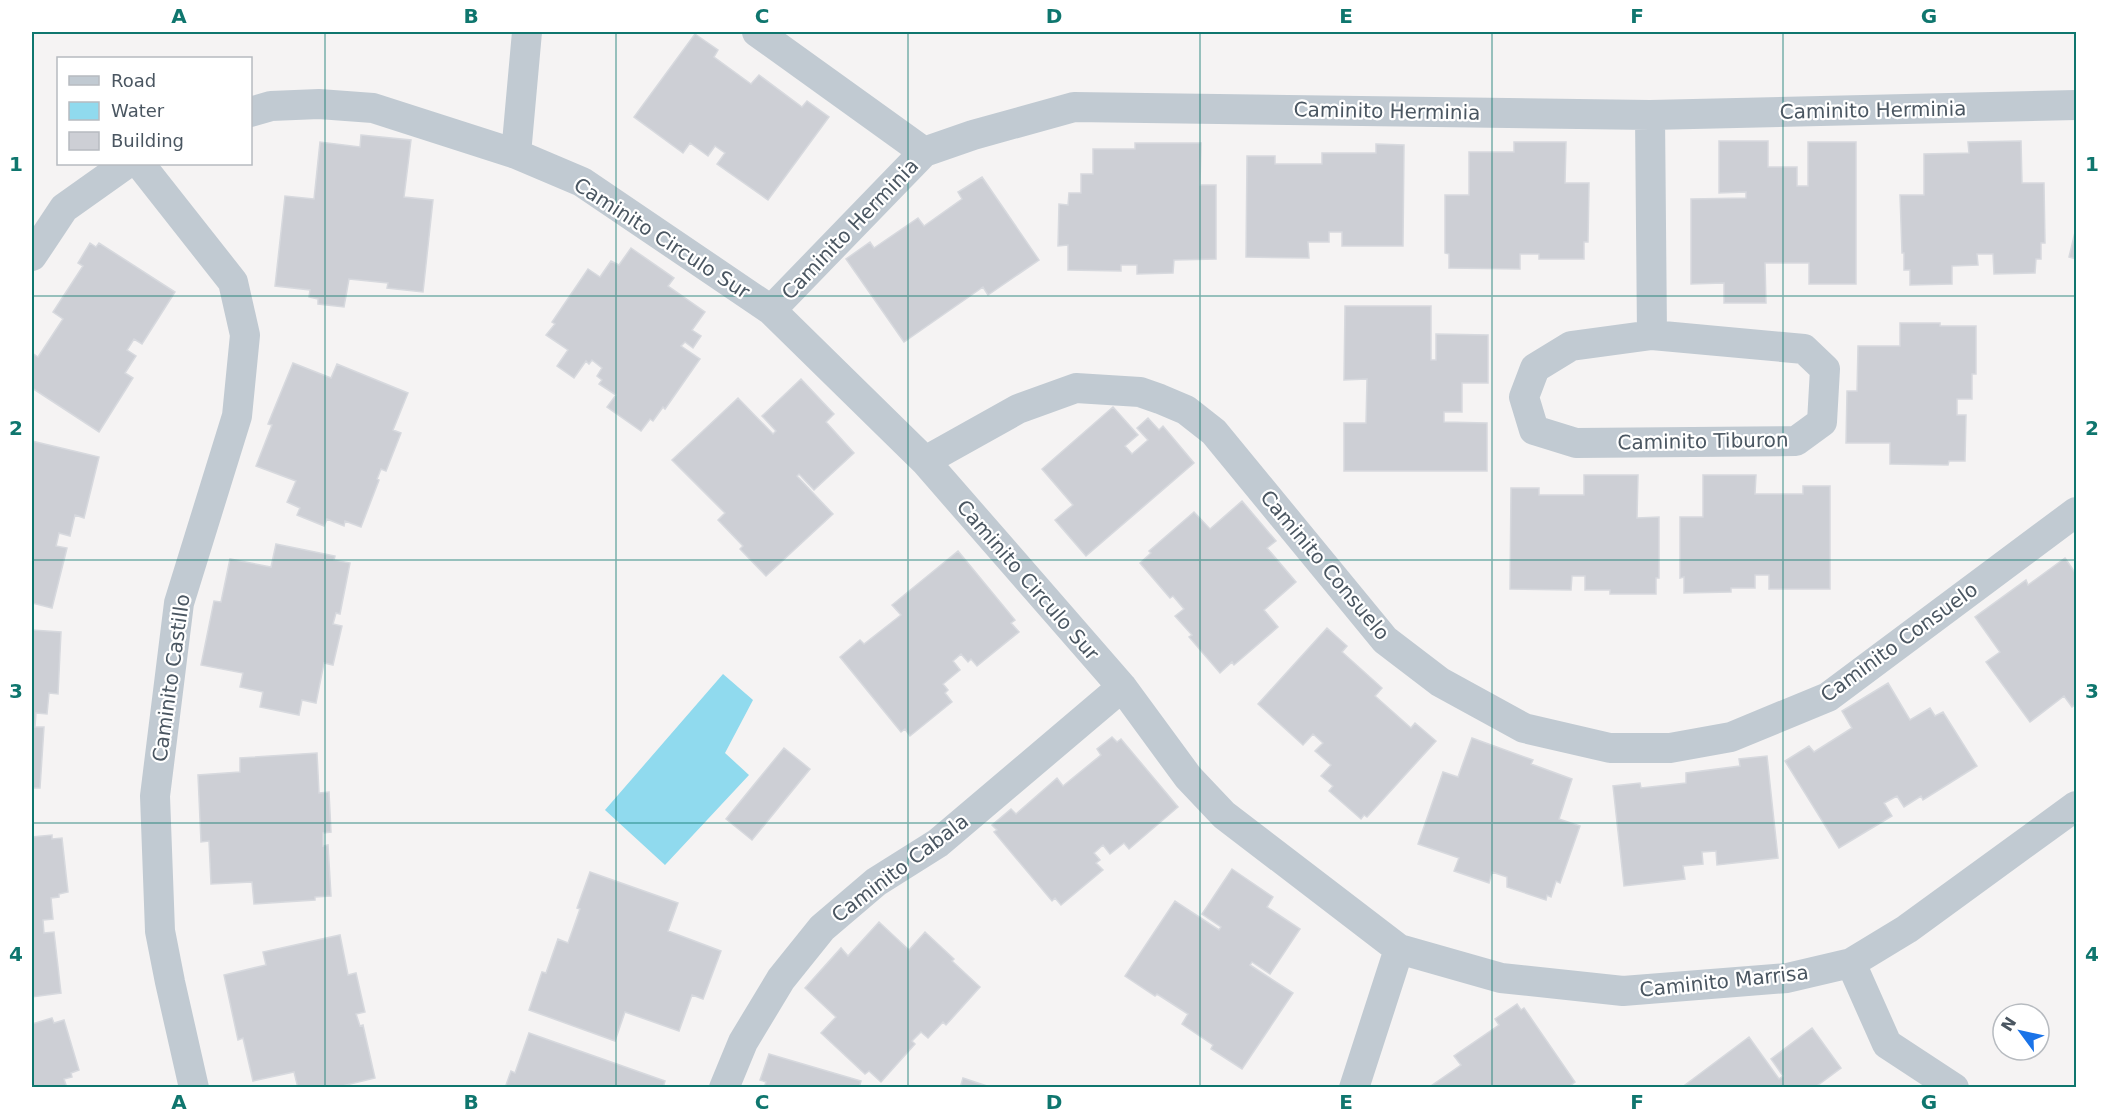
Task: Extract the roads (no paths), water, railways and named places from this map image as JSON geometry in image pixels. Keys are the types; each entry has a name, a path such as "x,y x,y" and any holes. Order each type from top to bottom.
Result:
{"street":[{"path":"516,154 526,32"},
{"path":"757,32 924,152"},
{"name":"Caminito Circulo Sur","path":"252,111 271,106 319,104 373,108 516,154 582,182 771,310 925,461 1122,687 1188,777 1224,815 1399,949"},
{"name":"Caminito Herminia","path":"771,310 924,152 973,135 1074,107 1650,115 2076,105"},
{"path":"1650,115 1652,335"},
{"path":"32,256 64,208 125,165"},
{"name":"Caminito Castillo","path":"141,165 233,282 245,334 237,416 179,603 155,796 160,931 194,1088"},
{"name":"Caminito Tiburon","path":"1652,335 1804,349 1825,369 1822,422 1796,441 1576,443 1534,430 1524,397 1535,368 1571,346 1652,335"},
{"name":"Caminito Consuelo","path":"925,461 1018,409 1076,388 1140,392 1160,399 1186,410 1214,432 1385,640 1440,682 1485,709 1524,728 1610,748 1670,748 1731,737 1828,697 2076,512"},
{"name":"Caminito Cabala","path":"724,1088 743,1042 781,979 822,928 876,882 938,843 1122,687"},
{"name":"Caminito Marrisa","path":"1399,949 1501,978 1623,991 1787,978 1851,963 1907,930 2076,806"},
{"path":"1354,1088 1399,949"},
{"path":"1851,963 1887,1044 1954,1088"}],"water":[{"path":"723,674 753,700 725,753 749,775 665,865 605,810"}]}
